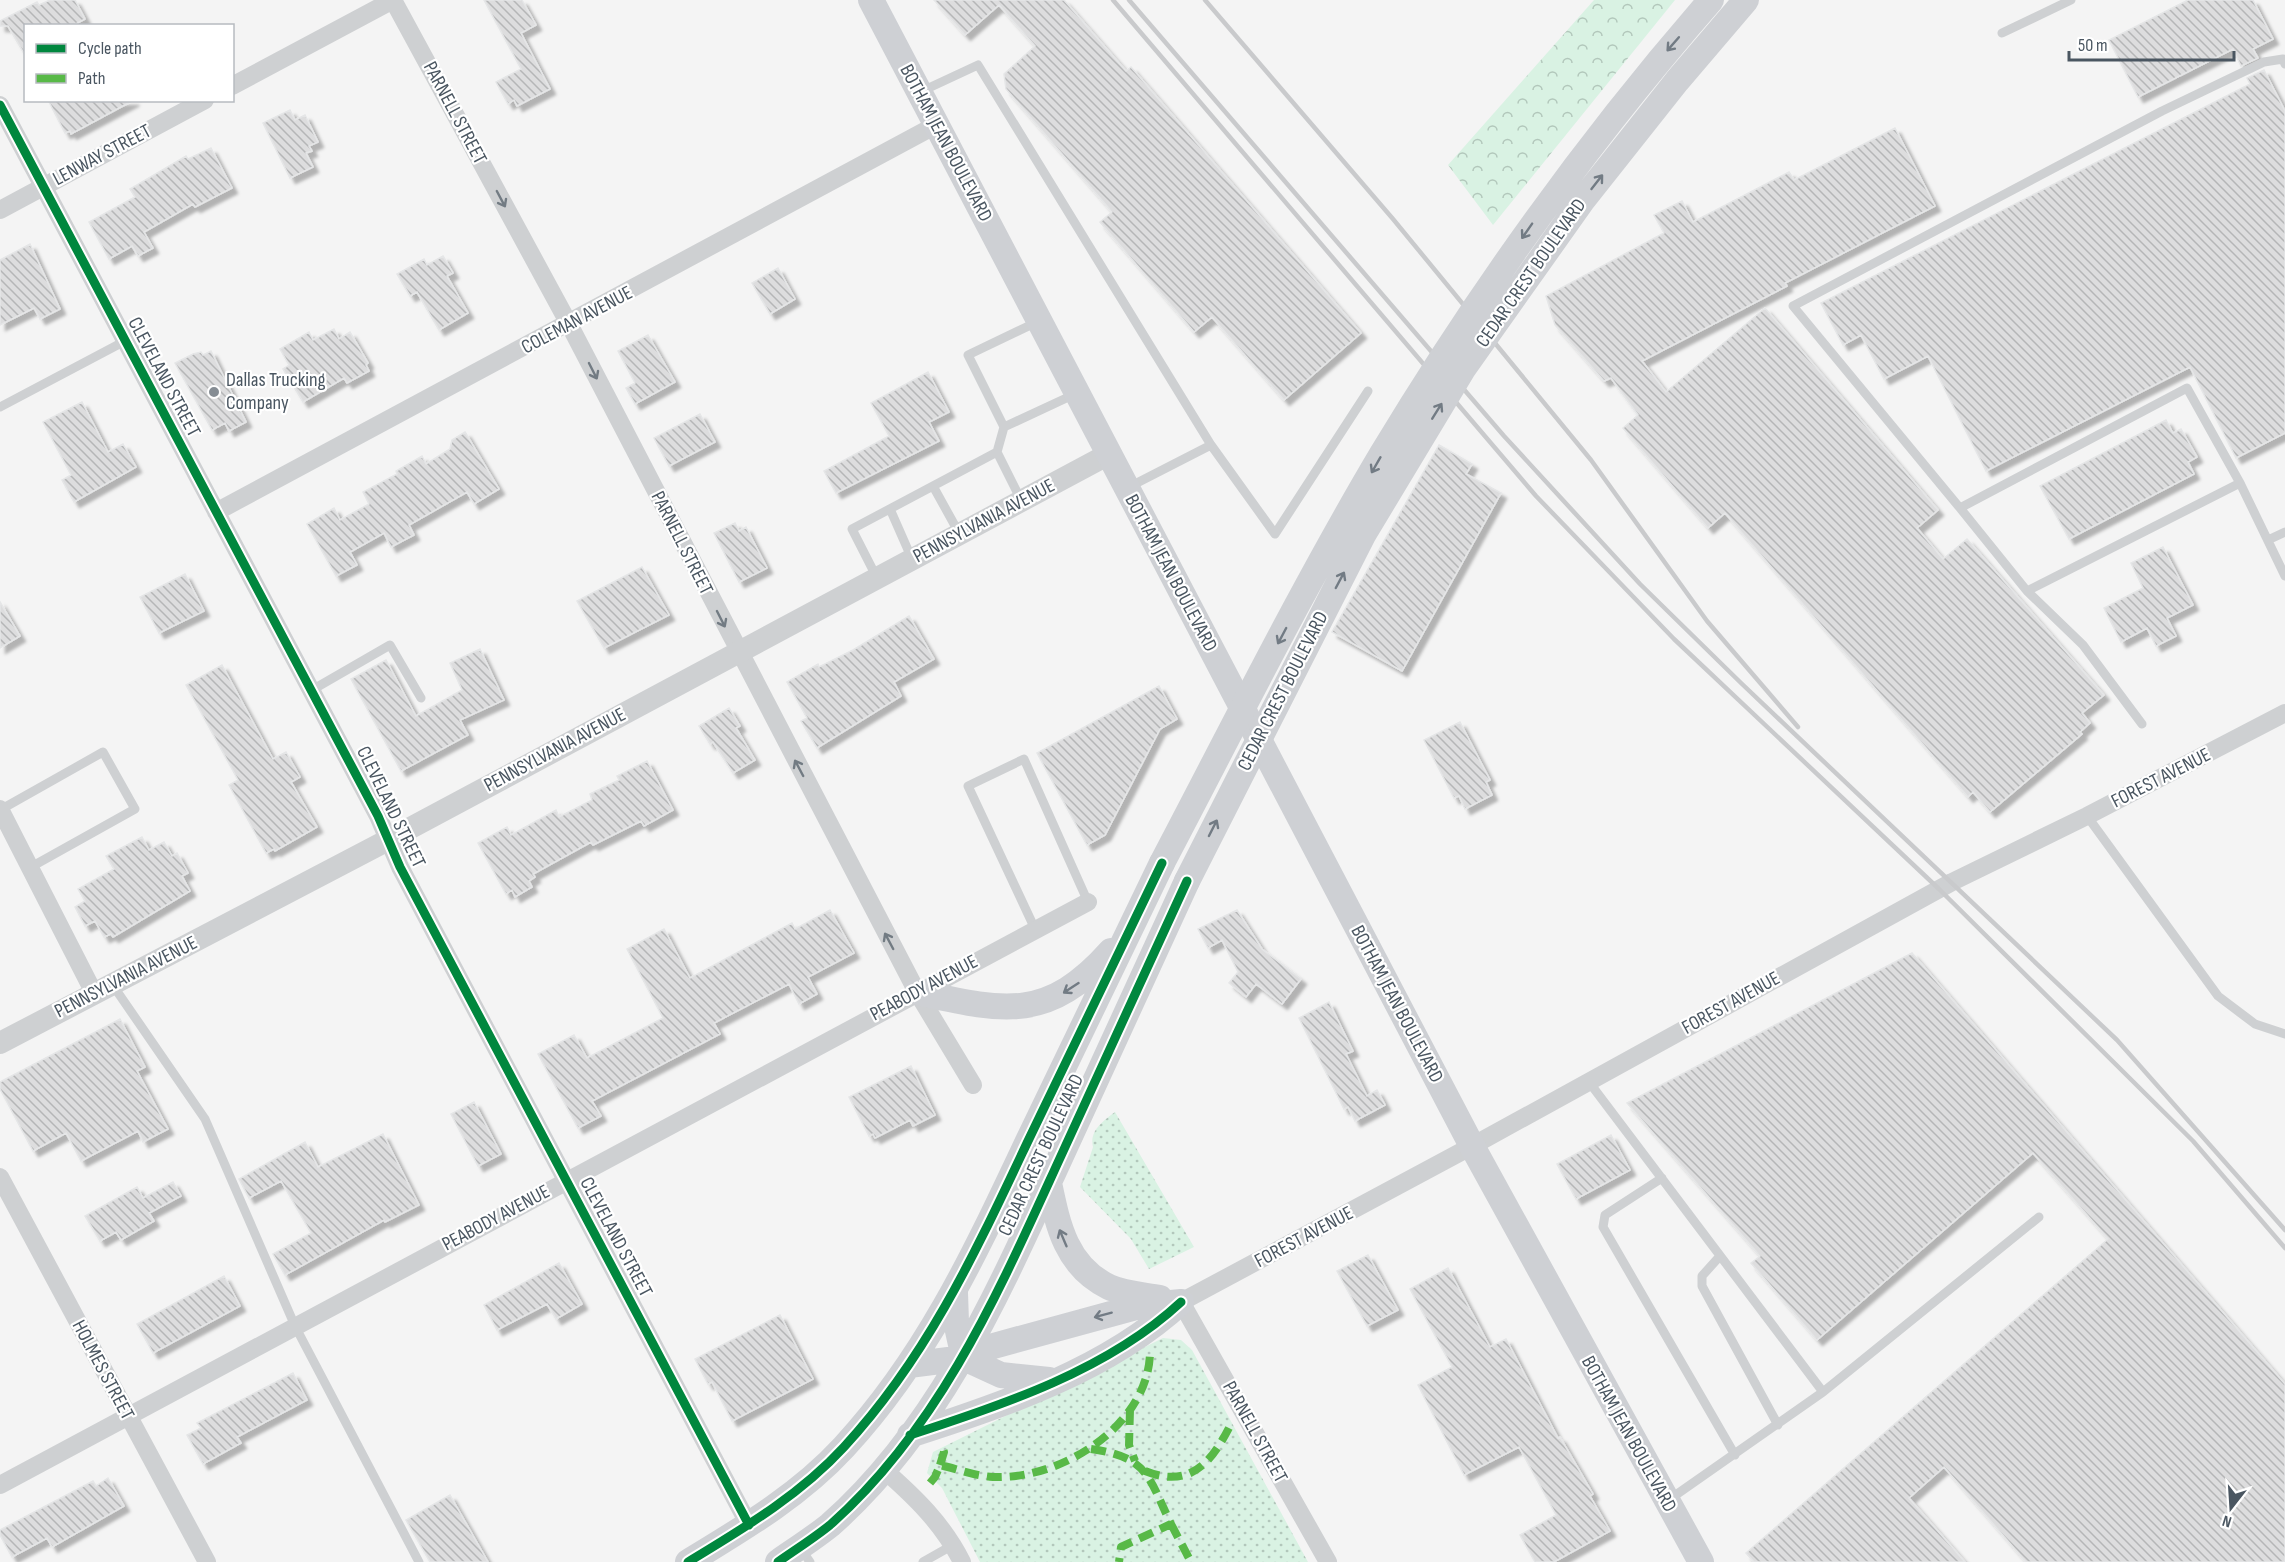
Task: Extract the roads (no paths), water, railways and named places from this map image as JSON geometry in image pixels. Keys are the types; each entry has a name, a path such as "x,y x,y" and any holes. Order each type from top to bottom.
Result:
{"main road":[{"name":"BOTHAM JEAN BOULEVARD","path":"871,0 1472,1146 1665,1502 1701,1562"},
{"name":"CEDAR CREST BOULEVARD","path":"688,1562 775,1509 843,1448 909,1365 955,1293 1162,863 1323,557 1382,454 1492,280 1552,196 1652,68 1711,0"},
{"name":"CEDAR CREST BOULEVARD","path":"778,1562 805,1554 829,1525 883,1469 964,1358 1049,1183 1187,881 1358,545 1463,369 1520,285 1582,201 1746,0"},
{"path":"917,993 986,1007 1019,1006 1048,1000 1071,990 1092,972 1128,933"},
{"path":"1049,1183 1060,1234 1071,1256 1089,1275 1111,1288 1181,1302"},
{"path":"955,1293 956,1322 964,1358"},
{"path":"909,1365 964,1358 990,1347 1140,1306 1181,1302"},
{"path":"910,1435 962,1418 1109,1356 1154,1327 1181,1302"},
{"path":"964,1358 1001,1375 1054,1381"}],"street":[{"path":"234,85 393,0"},
{"name":"PARNELL STREET","path":"393,0 569,324 737,652 917,993 973,1085"},
{"name":"LENWAY STREET","path":"0,210 200,102"},
{"name":"CLEVELAND STREET","path":"0,105 312,690 378,816 388,840 749,1525"},
{"name":"COLEMAN AVENUE","path":"216,512 936,125"},
{"name":"PENNSYLVANIA AVENUE","path":"0,1043 388,840 1109,454"},
{"name":"FOREST AVENUE","path":"1181,1302 1472,1146 1952,882 2285,713"},
{"path":"0,810 103,989"},
{"name":"PEABODY AVENUE","path":"0,1485 1088,902"},
{"name":"HOLMES STREET","path":"0,1177 207,1562"},
{"name":"PARNELL STREET","path":"1181,1302 1328,1562"},
{"path":"883,1469 912,1494 939,1524 962,1562"}],"lane":[{"path":"2002,33 2071,0"},
{"path":"2142,724 2083,645 2027,591 1793,306 2162,111 2264,62 2283,59 2285,64"},
{"path":"919,92 978,65 1211,445 1275,534 1368,391"},
{"path":"1022,501 997,452 1004,427 968,355 1039,321"},
{"path":"0,407 125,341"},
{"path":"1960,508 2187,388 2240,483 2285,576"},
{"path":"1004,427 1077,393"},
{"path":"1127,488 1211,445"},
{"path":"877,578 852,529 997,452"},
{"path":"2027,591 2240,483"},
{"path":"933,486 959,534"},
{"path":"890,510 912,559"},
{"path":"2268,540 2285,532"},
{"path":"312,690 390,645 421,698"},
{"path":"0,810 103,752 135,809 31,867"},
{"path":"1035,929 968,786 1024,759 1088,902"},
{"path":"2086,816 2218,996 2255,1024 2285,1034"},
{"path":"103,989 205,1119 295,1326 419,1562"},
{"path":"1589,1082 1822,1392"},
{"path":"1662,1178 1605,1215 1603,1227 1735,1455"},
{"path":"1665,1502 1822,1392 2039,1217"},
{"path":"1720,1256 1702,1276 1702,1286 1778,1425"},
{"path":"923,1562 953,1545"}],"railway":[{"path":"1113,0 1536,496 1674,639 1939,889 2193,1141 2285,1248"},
{"path":"1129,0 1504,436 1640,584 2117,1040 2285,1230"},
{"path":"1205,0 1393,219 1591,460 1707,621 1798,727"}],"place":[{"name":"Dallas Trucking Company","path":"214,392"}]}
